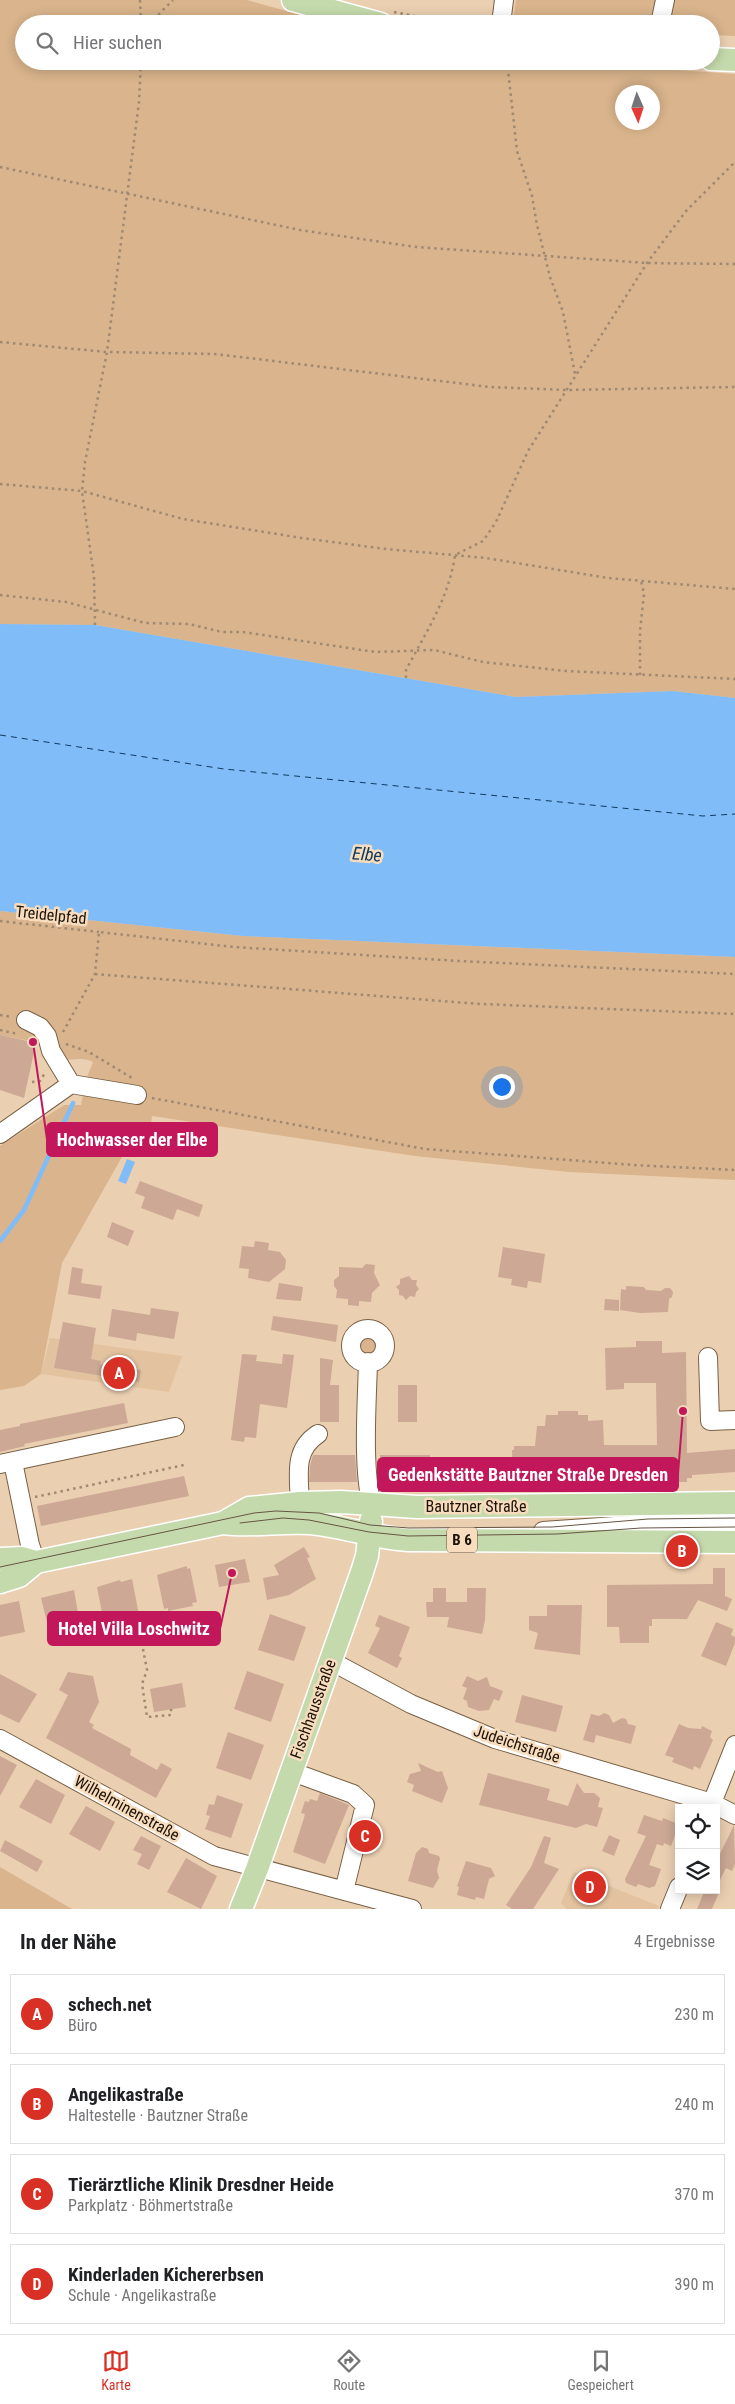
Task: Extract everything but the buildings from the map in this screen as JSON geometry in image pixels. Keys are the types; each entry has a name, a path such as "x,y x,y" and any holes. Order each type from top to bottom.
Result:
{"main road":[{"path":"293,0 373,15"},
{"path":"720,59 735,60"},
{"name":"Bautzner Straße","path":"223,1523 249,1508 300,1503 341,1502 372,1505 514,1506 689,1502 735,1503"},
{"name":"Fischhausstraße","path":"241,1909 366,1562 372,1505"},
{"name":"Bautzner Straße","path":"0,1582 19,1576 36,1562 223,1523 250,1526 288,1522 313,1524 408,1540 735,1542"},
{"name":"Bautzner Straße","path":"0,1559 22,1558 36,1562"}],"street":[{"path":"502,15 504,0"},
{"path":"662,15 665,0"},
{"path":"26,1020 40,1027 54,1046 70,1084"},
{"path":"0,1134 70,1084 144,1092"},
{"path":"708,1357 710,1421 735,1420"},
{"path":"368,1362 367,1433 369,1494 372,1505"},
{"path":"0,1570 36,1562 6,1463 175,1427"},
{"path":"300,1503 300,1454 306,1441 318,1434"},
{"path":"644,1524 689,1502"},
{"path":"369,1532 735,1523"},
{"path":"556,1541 590,1528"},
{"name":"Judeichstraße","path":"331,1661 410,1704 495,1739 708,1804"},
{"name":"Wilhelminenstraße","path":"0,1738 214,1856 412,1909"},
{"path":"711,1804 735,1745"},
{"path":"290,1771 353,1794 365,1805 344,1891"},
{"name":"Judeichstraße","path":"720,1809 735,1815"},
{"path":"670,1909 676,1894"}],"path":[{"path":"140,0 140,15"},
{"path":"158,15 173,0"},
{"path":"95,625 96,610 86,508 82,491 85,462 108,352 139,102 141,70"},
{"path":"507,70 517,151 532,196 545,256 563,312 576,374"},
{"path":"455,555 483,541 496,522 528,451 647,262 686,211 735,162"},
{"path":"0,167 126,195 300,230 406,246 647,262 735,264"},
{"path":"0,342 108,352 215,354 490,387 566,390 735,387"},
{"path":"0,484 82,491 183,519 216,526 386,549 455,555 641,581 735,589"},
{"path":"406,678 406,670 444,601 453,574 455,555"},
{"path":"640,675 640,631 644,594 641,581"},
{"path":"0,595 66,602 145,623 189,624 222,632 243,632 375,652 434,650 483,662 518,666 640,675 735,679"},
{"name":"Treidelpfad","path":"0,921 234,947 459,961 735,974"},
{"path":"100,932 95,974 54,1046 89,1052 144,1092 425,1148 633,1165 735,1170"},
{"path":"95,974 481,1004 735,1014"},
{"path":"32,1082 40,1082 45,1075"},
{"path":"29,1498 184,1465"},
{"path":"143,1649 147,1670 142,1684 147,1717 171,1714 171,1710"}],"shaded area":[{"path":"0,0 247,0 301,15 15,15 15,70 678,70 735,74 735,698 673,691 516,697 95,625 0,624"},
{"path":"516,0 735,0 735,36 720,35 720,15 514,15"},
{"path":"0,911 243,936 735,957 735,1180 569,1172 415,1156 152,1116 150,1132 123,1155 62,1263 41,1374 24,1386 0,1390 0,1146 64,1105 81,1105 85,1082 93,1062 85,1059 63,1059 59,1047 0,1035"},
{"path":"368,1335 376,1338 379,1346 376,1354 368,1357 360,1354 357,1346 360,1338"},
{"path":"50,1338 182,1356 169,1392 41,1374"},
{"path":"0,1867 72,1909 0,1909"},
{"path":"574,1872 659,1906 658,1909 567,1909 561,1903"}],"water":[{"name":"Elbe","path":"0,624 95,625 516,697 673,691 735,698 735,957 243,936 0,911"},
{"path":"127,1159 135,1162 126,1184 118,1181"}],"waterway":[{"path":"0,1241 24,1210 73,1103"}],"ferry route":[{"path":"0,735 224,769 703,816 735,814"}],"tram line":[{"path":"0,1567 254,1513 276,1511 319,1513 370,1525 409,1528 552,1527 648,1519 735,1518"},
{"path":"240,1523 283,1518 309,1520 369,1532 408,1536 557,1534 641,1528 735,1527"}],"place":[{"name":"Hochwasser der Elbe","path":"33,1042"},
{"name":"schech.net","path":"119,1373"},
{"name":"Gedenkstätte Bautzner Straße Dresden","path":"683,1411"},
{"name":"Angelikastraße","path":"682,1551"},
{"name":"Hotel Villa Loschwitz","path":"232,1573"},
{"name":"Tierärztliche Klinik Dresdner Heide","path":"365,1836"},
{"name":"Kinderladen Kichererbsen","path":"590,1887"}]}
